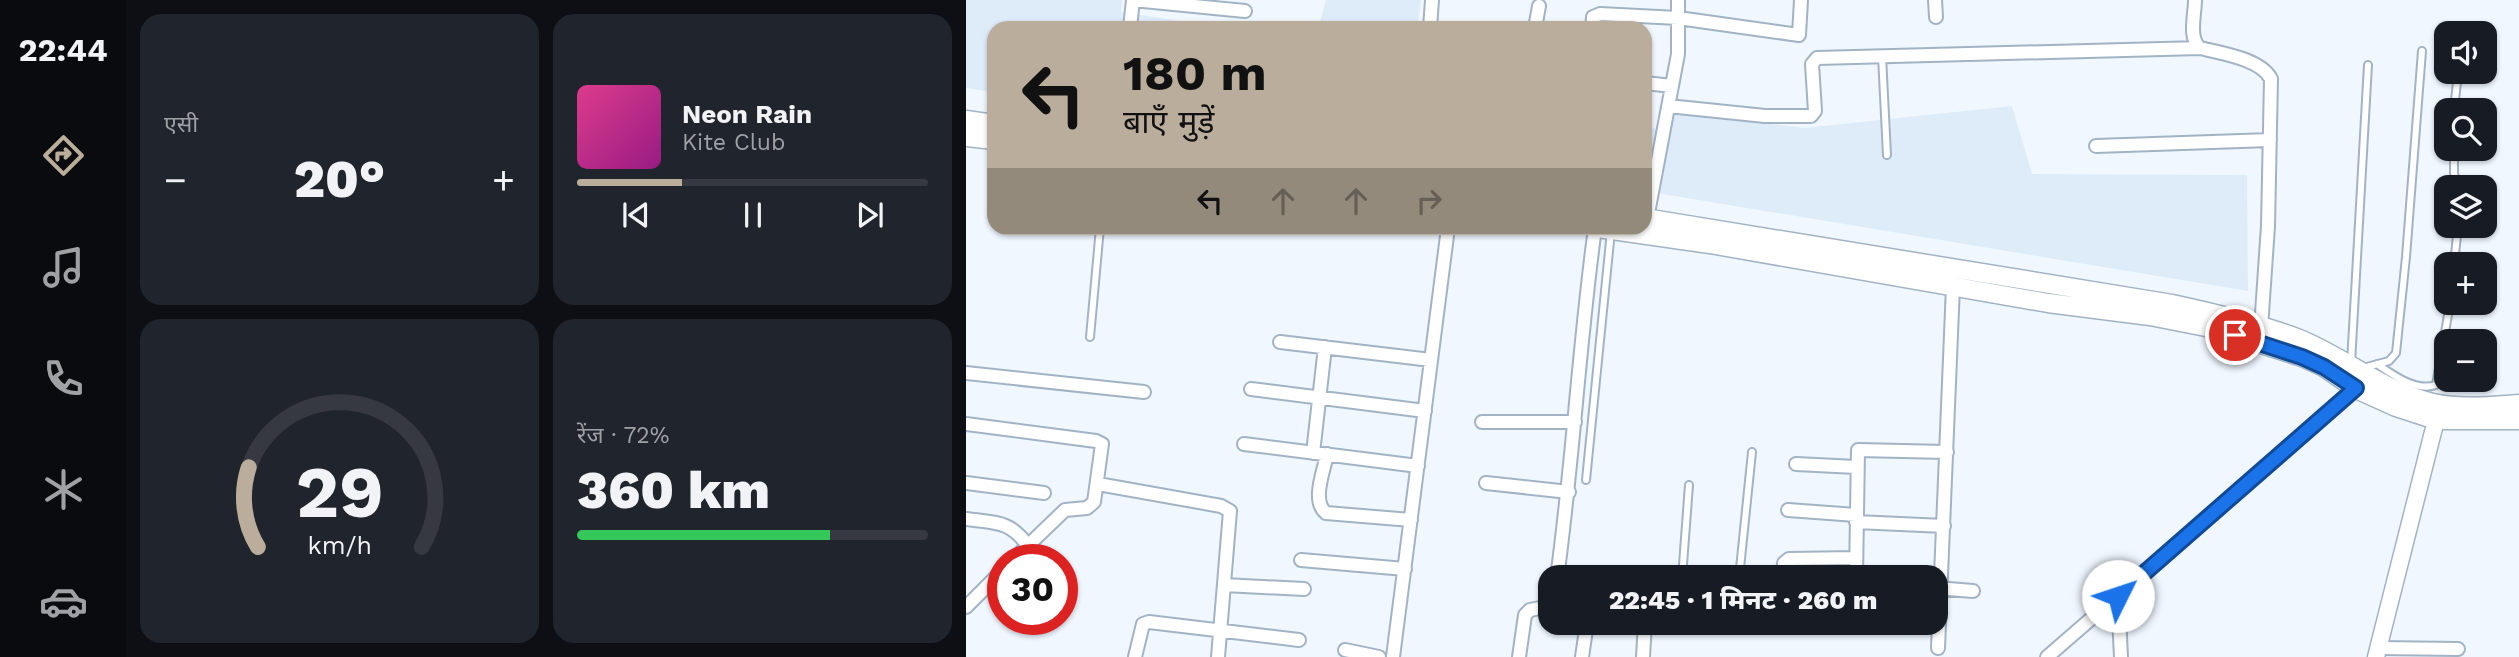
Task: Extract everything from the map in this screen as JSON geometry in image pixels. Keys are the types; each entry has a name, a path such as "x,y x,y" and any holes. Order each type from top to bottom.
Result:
{"main road":[{"path":"966,120 987,123"},
{"path":"966,136 987,139"},
{"path":"1652,224 2007,276 2220,314 2298,339 2355,367 2396,407 2436,420 2519,420"},
{"path":"1652,224 2004,296 2150,316 2211,328 2302,357 2324,367 2356,388 2463,407 2519,404"}],"street":[{"path":"1131,21 1133,0 1245,11"},
{"path":"1431,21 1433,0"},
{"path":"1652,187 1678,54 1678,0"},
{"path":"1594,21 1596,15 1678,18 1799,35 1801,0"},
{"path":"1935,0 1936,16"},
{"path":"2195,0 2193,39 2200,48"},
{"path":"1536,21 1539,6"},
{"path":"1668,106 1765,116 1811,116 1815,111 1812,64 1815,59 2200,48 2240,58 2269,75 2271,79 2268,226 2261,328"},
{"path":"1652,84 1672,86"},
{"path":"2096,146 2270,141"},
{"path":"1393,657 1447,235"},
{"path":"1559,565 1569,492 1585,297 1599,235"},
{"path":"2004,296 2007,276"},
{"path":"1940,565 1953,286"},
{"path":"1280,342 1432,360"},
{"path":"1313,453 1325,347"},
{"path":"966,373 1144,392"},
{"path":"2047,657 2356,388"},
{"path":"1251,389 1425,411"},
{"path":"2436,420 2377,652 2458,649"},
{"path":"1482,422 1575,422"},
{"path":"966,428 1100,442 1103,450 1094,502 1091,506 1067,508 1029,544"},
{"path":"1244,444 1418,466"},
{"path":"1856,565 1856,467 1860,449 1947,452"},
{"path":"1327,454 1318,499 1322,510 1326,513 1411,520"},
{"path":"1796,464 1856,467"},
{"path":"966,483 1044,493"},
{"path":"1486,483 1569,492"},
{"path":"1098,484 1226,507 1231,514 1217,657"},
{"path":"1788,510 1944,526"},
{"path":"966,519 1009,525 1027,544"},
{"path":"1784,565 1789,559 1856,558"},
{"path":"1301,560 1405,569"},
{"path":"1224,585 1304,589"},
{"path":"966,607 987,586"},
{"path":"1948,590 1973,591"},
{"path":"2118,596 2120,657"},
{"path":"1519,657 1525,614 1538,608"},
{"path":"1135,657 1141,628 1146,622 1299,640"},
{"path":"1582,657 1585,635"},
{"path":"1643,657 1644,635"},
{"path":"1938,635 1938,648"},
{"path":"1345,650 1379,657"}],"lane":[{"path":"2368,65 2355,367 2377,364 2393,358 2398,344 2421,51"},
{"path":"1882,56 1887,155"},
{"path":"1090,337 1099,235"},
{"path":"1586,480 1598,339 1601,235"},
{"path":"2377,364 2410,383 2431,387 2437,385 2448,315"},
{"path":"1741,565 1752,452"},
{"path":"1683,565 1689,485"}],"shaded area":[{"path":"966,0 1122,0 1121,12 1180,21 987,21 987,91 966,88"},
{"path":"1326,0 1421,0 1418,21 1320,21"},
{"path":"2012,106 2032,174 2247,175 2248,291 1652,192 1652,128 1667,133 1669,111 1804,128"}],"route":[{"path":"2118,596 2356,388 2324,367 2302,357 2235,335"}]}
